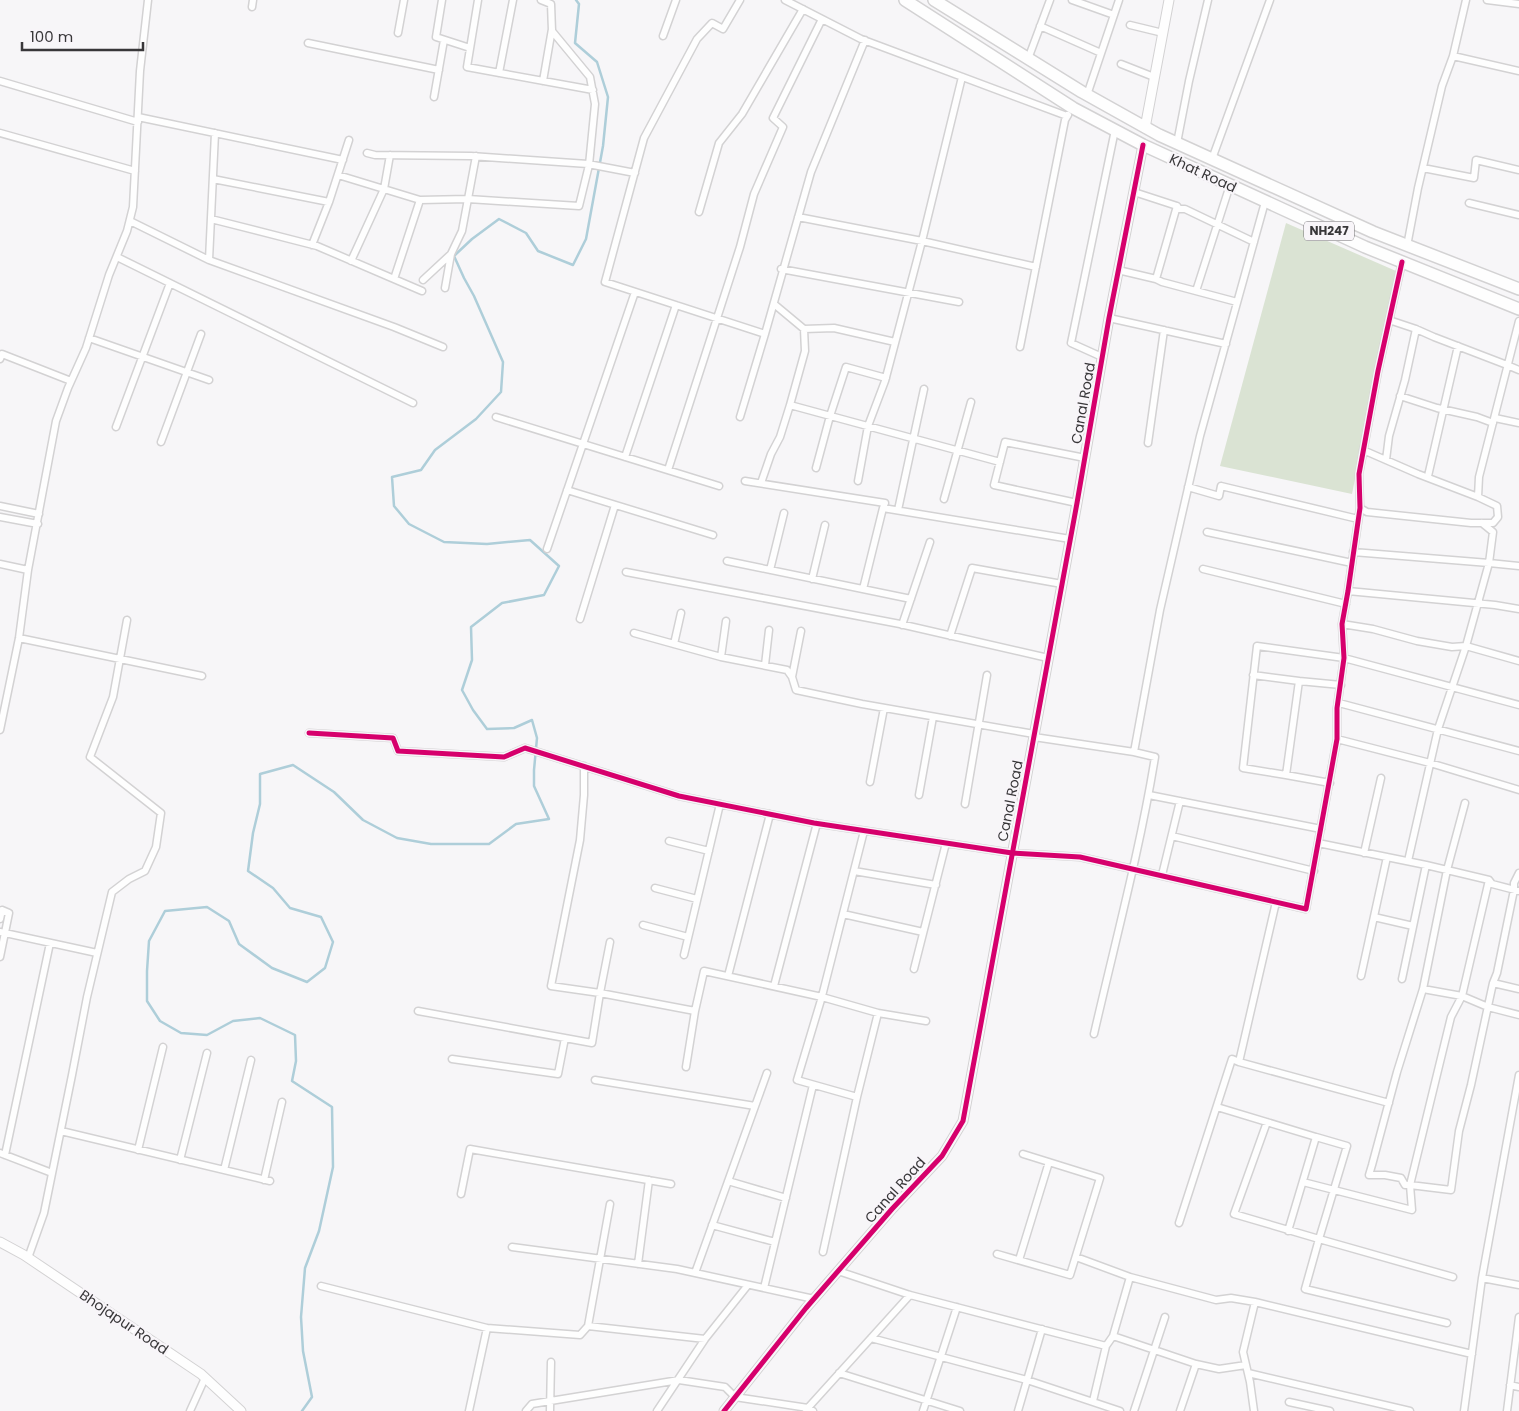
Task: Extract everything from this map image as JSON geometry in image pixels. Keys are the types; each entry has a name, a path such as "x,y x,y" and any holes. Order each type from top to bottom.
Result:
{"highway":[{"name":"Khat Road","path":"905,0 1070,112 1114,130 1265,202 1402,262 1519,309"},
{"name":"Khat Road","path":"934,0 1087,95 1176,144 1373,232 1519,289"},
{"path":"1143,145 1145,128"},
{"path":"1402,262 1407,246"}],"street":[{"path":"0,730 19,638 28,570 56,421 89,338 134,208 140,71 148,0"},
{"path":"398,33 404,0"},
{"path":"442,0 436,37 470,48"},
{"path":"478,0 467,67 593,90"},
{"path":"499,73 512,0"},
{"path":"541,0 551,4 552,29 544,81"},
{"path":"662,36 676,0"},
{"path":"740,0 724,29 712,23 697,39 644,138 605,282 765,334"},
{"path":"784,0 865,40 962,77 1070,112 1065,120 1020,347"},
{"path":"1028,59 1050,0"},
{"path":"1072,0 1114,15"},
{"path":"1087,95 1119,0"},
{"path":"1145,128 1169,0"},
{"path":"1176,144 1208,0"},
{"path":"1212,159 1270,0"},
{"path":"1407,246 1442,86 1453,56 1466,0"},
{"path":"1487,0 1517,2"},
{"path":"699,212 719,142 742,114 803,9"},
{"path":"668,470 740,247 754,194 782,127 773,118 822,19"},
{"path":"1130,24 1163,33"},
{"path":"1040,26 1101,53"},
{"path":"338,175 420,200 468,199 579,206 589,165 595,104 593,90 590,77 552,29"},
{"path":"434,97 444,40"},
{"path":"740,417 774,304 810,172 865,40"},
{"path":"308,43 439,70"},
{"path":"1453,56 1519,71"},
{"path":"1121,64 1154,77"},
{"path":"858,480 868,426 886,378 962,77"},
{"path":"0,81 138,119 343,160"},
{"path":"1102,357 1071,343 1114,130"},
{"path":"0,133 135,171"},
{"path":"209,260 215,133"},
{"path":"312,245 349,140"},
{"name":"Canal Road","path":"724,1411 814,1299 892,1209 942,1156 962,1121 1077,503 1109,318 1143,145"},
{"path":"367,153 476,156 589,165 634,173"},
{"path":"351,261 384,189 390,155"},
{"path":"446,288 451,254 462,231 476,156"},
{"path":"1423,168 1474,178 1476,160 1519,170"},
{"path":"213,179 328,202"},
{"path":"1196,291 1230,185"},
{"path":"1134,192 1185,209 1254,242"},
{"path":"394,279 420,200"},
{"path":"1134,752 1160,610 1200,436 1265,202"},
{"path":"1469,202 1519,215"},
{"path":"1156,279 1176,206"},
{"path":"798,217 922,240 1036,267"},
{"path":"211,219 312,245 422,291"},
{"path":"130,221 209,260 444,347"},
{"path":"422,280 451,254"},
{"path":"117,257 414,403"},
{"path":"309,733 393,738 398,751 504,757 525,748 679,796 817,824 1012,853 1080,857 1306,909 1337,739 1344,658 1342,624 1360,508 1358,474 1402,262"},
{"path":"782,269 959,302"},
{"path":"1118,270 1237,302"},
{"path":"116,427 170,283"},
{"path":"547,548 635,292"},
{"path":"774,304 804,329 834,328 895,342"},
{"path":"625,457 676,305"},
{"path":"1109,318 1226,344"},
{"path":"1390,320 1416,328 1434,337 1519,370"},
{"path":"1478,497 1479,477 1519,321"},
{"path":"1386,460 1389,436 1416,328"},
{"path":"761,483 771,454 780,437 790,405 805,351 804,329"},
{"path":"1148,443 1164,330"},
{"path":"161,442 200,334"},
{"path":"89,338 209,380"},
{"path":"1428,476 1458,346"},
{"path":"0,359 2,354 71,381"},
{"path":"816,468 846,367 886,378"},
{"path":"898,510 924,389"},
{"path":"1400,396 1476,417 1519,423"},
{"path":"944,499 971,402"},
{"path":"790,405 1000,462"},
{"path":"496,417 719,486"},
{"path":"1077,503 994,485 1006,442 1085,458"},
{"path":"1360,508 1367,512 1482,523 1493,523 1498,517 1497,506 1363,450"},
{"path":"745,480 884,503 863,589"},
{"path":"1188,488 1219,496 1220,486 1358,519"},
{"path":"567,490 713,535"},
{"path":"580,619 615,505"},
{"path":"0,506 39,514"},
{"path":"883,508 1070,539"},
{"path":"770,570 784,514"},
{"path":"0,517 38,524"},
{"path":"1408,861 1438,729 1466,646 1489,563 1493,532 1482,523"},
{"path":"812,578 826,525"},
{"path":"1207,532 1352,563"},
{"path":"902,625 930,542"},
{"path":"1353,552 1519,566"},
{"path":"727,561 911,599"},
{"path":"0,564 28,570"},
{"path":"950,636 972,568 1062,584"},
{"path":"1203,569 1346,604"},
{"path":"626,572 902,625 1048,658"},
{"path":"1348,591 1519,609"},
{"path":"674,644 681,612"},
{"path":"28,1258 44,1212 86,997 112,892 129,879 145,871 156,846 161,813 90,757 113,697 127,620"},
{"path":"721,657 726,621"},
{"path":"1342,624 1452,647 1466,646 1519,661"},
{"path":"765,665 769,630"},
{"path":"792,677 802,631"},
{"path":"634,633 721,657 787,670 792,677 796,690 1034,736 1155,757 1149,795 1133,868 1094,1034"},
{"path":"19,638 202,676"},
{"path":"1330,783 1243,768 1256,646 1344,658 1519,704"},
{"path":"965,804 987,674"},
{"path":"1253,675 1341,685"},
{"path":"1286,775 1299,681"},
{"path":"1339,703 1519,752"},
{"path":"870,782 884,708"},
{"path":"919,795 934,717"},
{"path":"1337,739 1519,790"},
{"path":"584,766 584,795 580,840 551,986 695,1011"},
{"path":"1364,853 1381,778"},
{"path":"1149,795 1321,829"},
{"path":"1162,875 1180,801"},
{"path":"1465,803 1447,870 1423,989 1397,1072 1369,1175 1401,1178 1405,1185 1451,1190 1459,1131 1516,891 1514,883 1519,874"},
{"path":"684,955 720,804"},
{"path":"728,976 770,814"},
{"path":"774,986 817,824"},
{"path":"857,1097 797,1080 822,997 864,831"},
{"path":"1172,836 1314,871"},
{"path":"669,841 709,851"},
{"path":"914,969 946,843"},
{"path":"1318,843 1489,880 1492,884 1516,891"},
{"path":"1361,976 1387,857"},
{"path":"1402,979 1426,865"},
{"path":"854,871 936,884"},
{"path":"1302,1182 1412,1210 1410,1185 1451,1017 1462,996 1489,880"},
{"path":"655,888 698,899"},
{"path":"1239,1062 1276,902"},
{"path":"0,919 2,910 9,913 2,933 0,957"},
{"path":"843,914 923,932"},
{"path":"1374,917 1413,926"},
{"path":"643,925 688,937"},
{"path":"2,933 97,953"},
{"path":"418,1011 592,1043 610,942"},
{"path":"50,943 2,1154 52,1173"},
{"path":"686,1067 704,971 822,997 878,1013 926,1021"},
{"path":"1493,983 1519,990"},
{"path":"1423,989 1462,996 1488,1008 1519,1015"},
{"path":"823,1252 857,1097 878,1013"},
{"path":"452,1058 558,1074 565,1038"},
{"path":"138,1150 163,1047"},
{"path":"180,1160 207,1053"},
{"path":"1179,1224 1232,1059 1389,1103"},
{"path":"224,1170 251,1060"},
{"path":"695,1273 767,1073"},
{"path":"1464,1411 1482,1278 1519,1075"},
{"path":"595,1080 755,1106"},
{"path":"764,1288 813,1085"},
{"path":"61,1131 267,1181 282,1102"},
{"path":"1217,1107 1347,1146 1305,1289 1447,1323"},
{"path":"1267,1122 1234,1214 1453,1277"},
{"path":"1288,1231 1316,1137"},
{"path":"461,1194 470,1149 671,1184"},
{"path":"997,1254 1070,1275 1100,1178 1023,1154"},
{"path":"1019,1260 1049,1162"},
{"path":"638,1264 649,1180"},
{"path":"728,1182 786,1198"},
{"path":"321,1286 487,1328 580,1335 588,1326 610,1204"},
{"path":"712,1225 775,1242"},
{"name":"Bhojapur Road","path":"0,1242 28,1258 206,1378 241,1411"},
{"path":"512,1247 695,1273 814,1299"},
{"path":"1076,1257 1130,1277 1216,1300 1231,1298 1255,1302 1472,1354"},
{"path":"838,1271 910,1295 1106,1346"},
{"path":"1093,1402 1106,1346 1113,1336 1130,1277"},
{"path":"1482,1278 1519,1285"},
{"path":"656,1411 705,1339 748,1285"},
{"path":"526,1411 532,1404 678,1380 725,1387 735,1398 809,1410 838,1373 910,1295"},
{"path":"1254,1411 1243,1352 1255,1302"},
{"path":"923,1411 957,1307"},
{"path":"1134,1411 1165,1317"},
{"path":"1507,1411 1519,1317"},
{"path":"588,1326 705,1339"},
{"path":"469,1411 487,1328"},
{"path":"1018,1411 1042,1329"},
{"path":"1113,1336 1196,1364 1218,1369 1246,1365"},
{"path":"871,1338 1027,1380 1120,1411"},
{"path":"550,1411 551,1362"},
{"path":"1180,1411 1196,1364"},
{"path":"838,1373 960,1411"},
{"path":"1248,1374 1410,1411"},
{"path":"190,1411 206,1378"},
{"path":"1510,1385 1519,1387"},
{"path":"1289,1402 1330,1411"}],"green space":[{"path":"1286,223 1396,271 1352,494 1220,466"}],"waterway":[{"path":"302,1411 312,1397 303,1351 301,1317 305,1268 319,1231 333,1167 332,1107 292,1081 296,1061 295,1035 260,1018 233,1021 207,1035 181,1033 160,1021 147,1001 149,941 165,911 207,907 229,921 239,944 272,968 307,982 325,968 333,942 321,917 290,908 273,888 248,871 253,833 260,804 260,774 293,765 334,792 363,820 397,838 431,844 489,844 516,824 549,819 534,786 537,738 532,720 514,728 487,729 473,710 462,690 472,660 471,627 502,603 544,595 559,566 530,540 487,544 444,542 409,524 394,506 392,477 421,470 435,450 476,419 501,392 503,362 454,256 472,239 499,219 526,233 538,251 573,265 586,239 603,146 608,97 597,62 575,43 579,4 576,0"}],"cycle path":[{"path":"724,1411 806,1308 892,1209 942,1156 963,1121 1077,503 1109,318 1143,145"},
{"path":"309,733 393,738 398,751 504,757 525,748 679,796 814,823 1012,853 1080,857 1306,909 1337,739 1337,708 1344,658 1342,624 1360,508 1359,474 1378,371 1402,262"}]}
